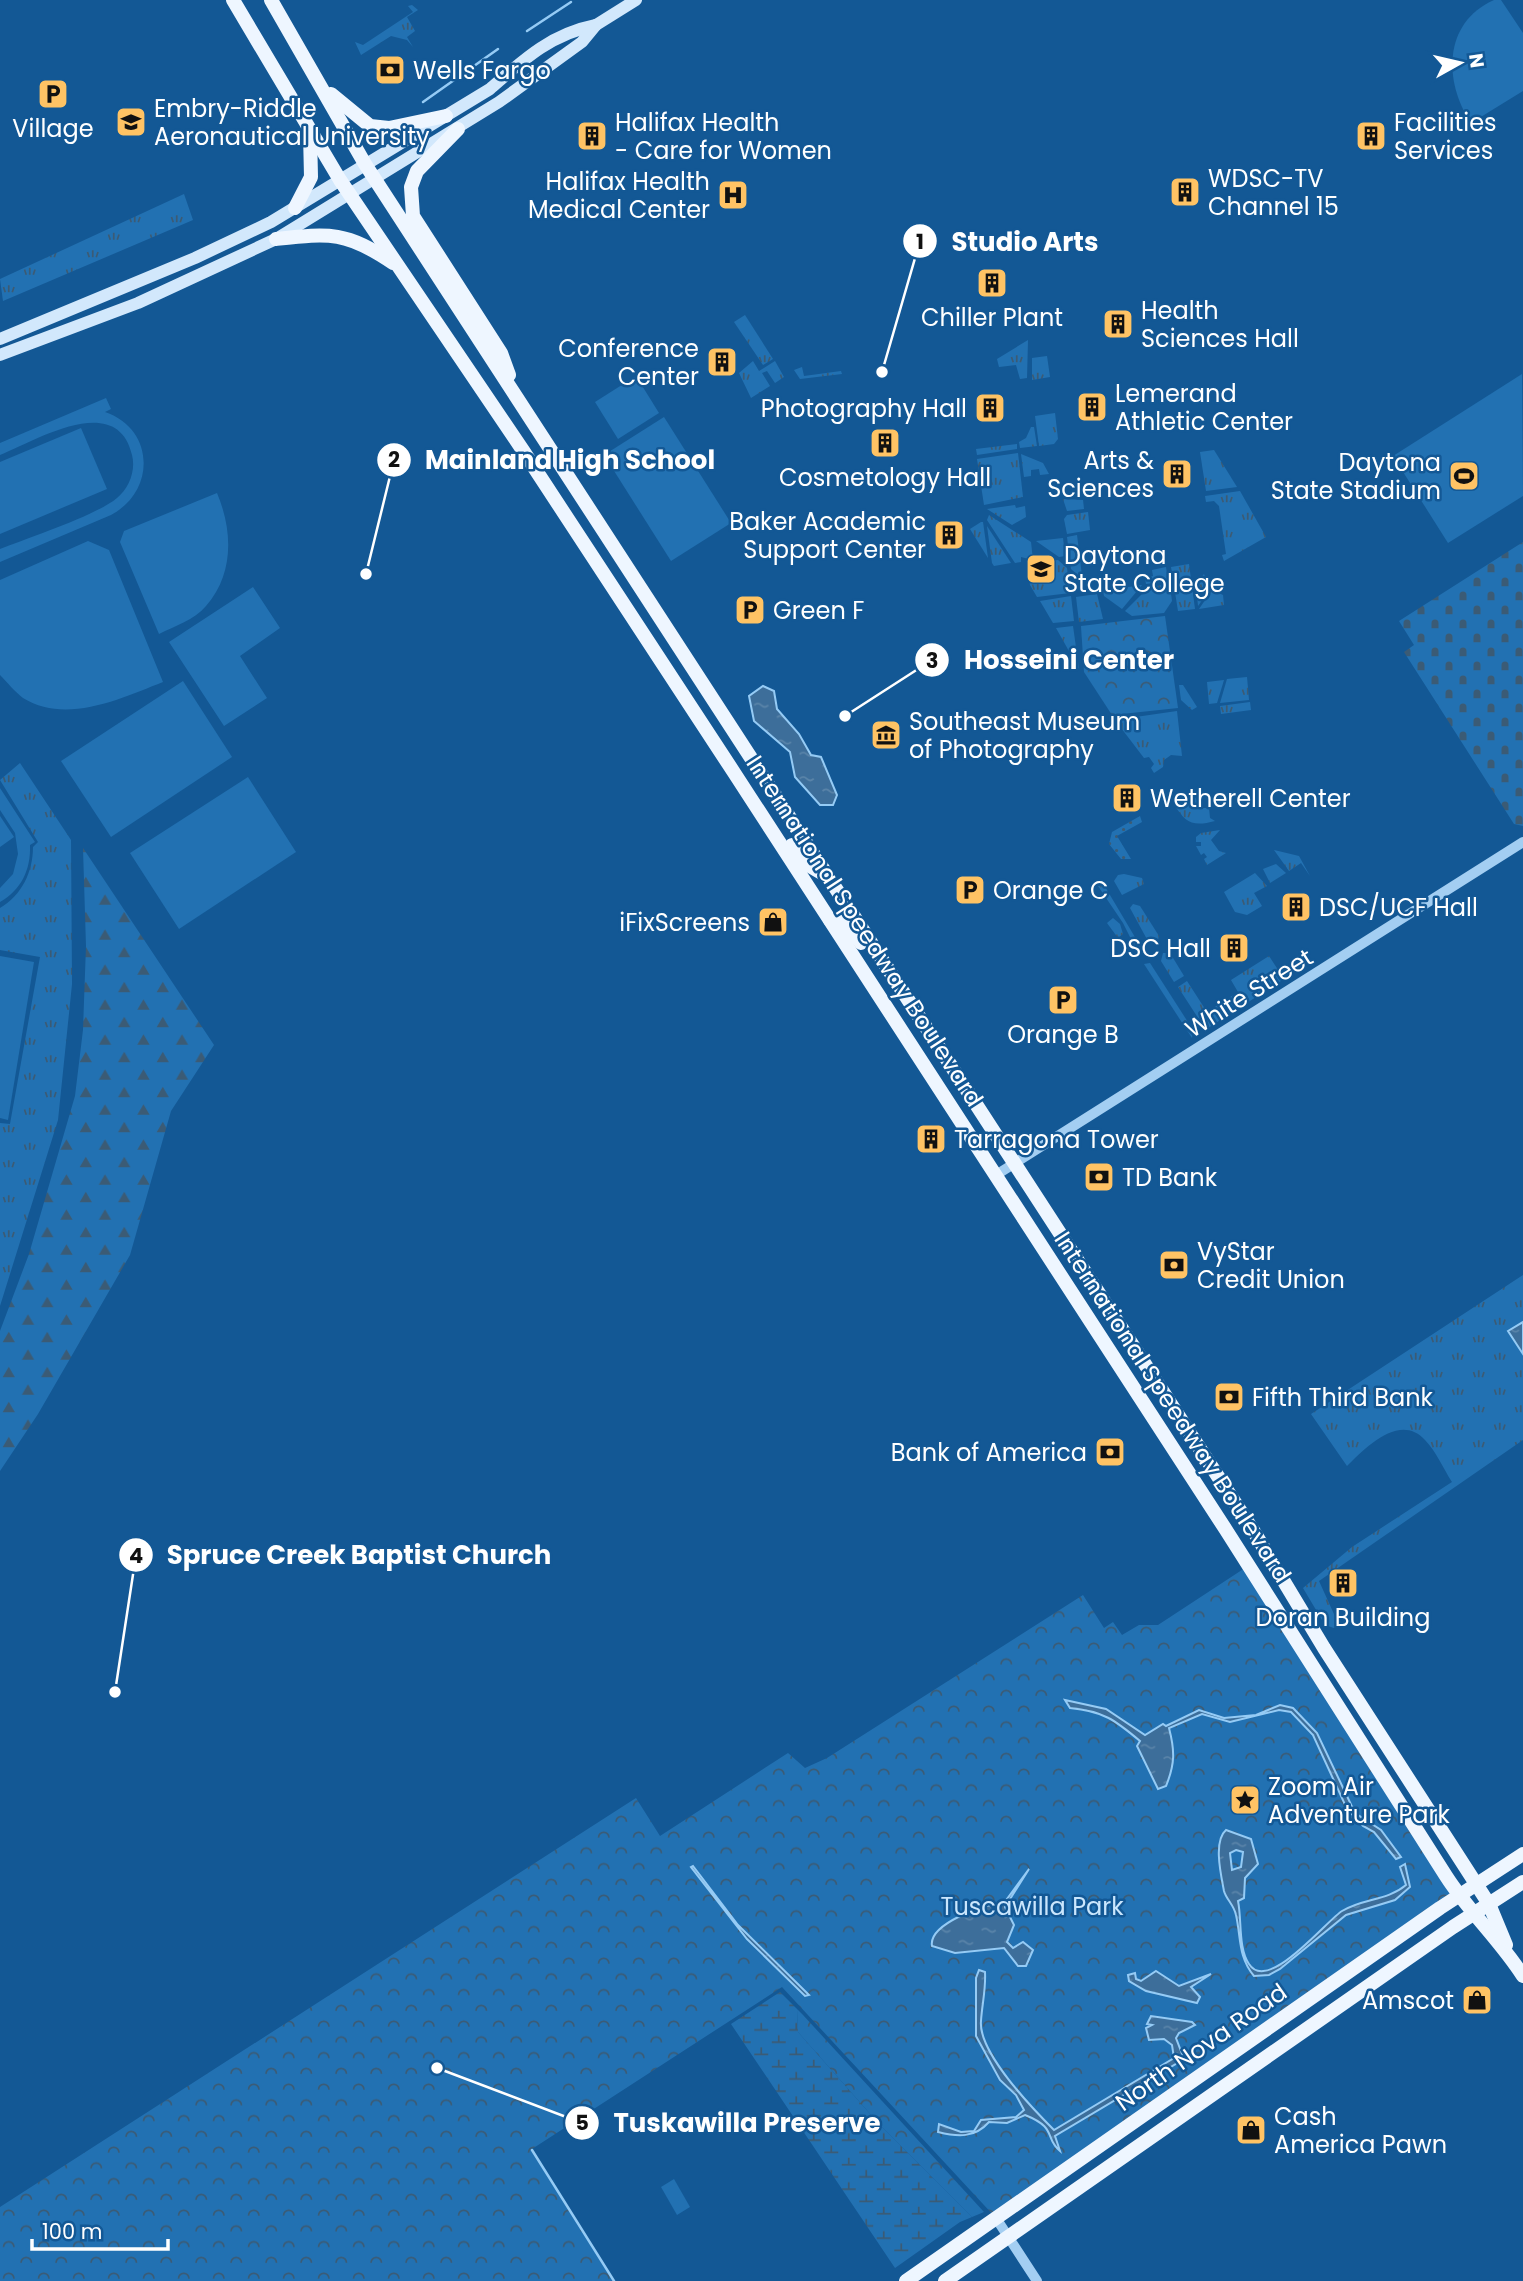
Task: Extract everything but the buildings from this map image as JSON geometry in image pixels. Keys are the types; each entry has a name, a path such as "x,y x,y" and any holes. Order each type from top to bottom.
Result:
{"main road":[{"name":"International Speedway Boulevard","path":"233,0 340,180 733,771 1226,1530 1458,1895 1509,1954 1523,1976"},
{"name":"International Speedway Boulevard","path":"271,0 365,164 1249,1524 1324,1648 1489,1904 1509,1954"},
{"path":"0,355 138,303 276,239 374,177 458,129 582,42 596,25 636,0"},
{"path":"0,339 195,258 295,208 490,89 521,61 568,30 596,25"},
{"path":"321,85 370,125 389,128 446,116"},
{"path":"458,129 417,171 411,187 413,216 501,353 518,399"},
{"path":"295,208 311,177 310,132"},
{"path":"276,239 325,233 342,236 366,245 398,266"},
{"path":"579,536 598,542 641,608 655,614"},
{"path":"733,771 751,781 808,865 828,877"},
{"path":"830,920 843,922 848,927 900,1003 922,1020"},
{"path":"1226,1530 1241,1537 1305,1639 1314,1647 1324,1648"},
{"name":"North Nova Road","path":"906,2281 1458,1895 1523,1854"},
{"name":"North Nova Road","path":"945,2281 1472,1914 1523,1882"}],"street":[{"name":"White Street","path":"996,1175 1522,845"},
{"path":"996,2218 1037,2281"}],"green space":[{"path":"1494,0 1501,0 1523,33 1523,91 1471,123 1456,90 1453,55 1457,38 1465,23 1477,10"},
{"path":"412,5 418,10 407,17 415,31 407,37 413,47 407,40 391,36 361,55 355,42 363,45 413,12 408,6"},
{"path":"184,194 193,220 3,301 0,279"},
{"path":"745,315 773,359 763,365 734,322"},
{"path":"1028,340 1027,378 1020,379 1016,365 999,367 997,359"},
{"path":"1047,356 1050,377 1032,380 1032,358"},
{"path":"753,361 759,371 775,361 784,377 775,383 767,371 762,373 770,386 751,398 739,373"},
{"path":"802,367 804,376 841,371 842,374 800,379 794,370"},
{"name":"Daytona State Stadium","path":"1522,374 1523,496 1448,543 1393,456"},
{"path":"636,376 659,413 618,439 595,402"},
{"path":"106,398 111,409 105,412 121,420 133,432 141,446 144,461 136,491 126,504 111,515 0,562 0,549 94,512 117,498 125,489 132,473 132,455 123,436 110,426 93,423 74,425 0,455 0,443"},
{"path":"1055,413 1058,439 1054,444 1039,446 1035,416"},
{"path":"664,417 731,523 671,561 604,455"},
{"path":"1031,427 1034,427 1037,446 1020,448 1019,442 1026,438"},
{"path":"81,428 107,489 0,534 0,462"},
{"path":"1017,444 1017,449 977,455 976,449"},
{"path":"1214,450 1237,487 1206,491 1200,452"},
{"path":"1018,453 1023,497 984,505 977,459"},
{"path":"1021,454 1043,463 1049,474 1040,475 1039,469 1031,470 1031,476 1024,477"},
{"path":"1240,491 1266,537 1224,561 1222,555 1226,554 1219,506 1214,501 1206,502 1205,496"},
{"path":"217,493 228,537 222,580 201,611 159,634 120,542 124,531"},
{"path":"1063,499 1083,500 1084,509 1067,511"},
{"path":"1015,505 1016,508 1025,506 1026,517 1012,525 987,509"},
{"path":"1088,512 1090,530 1067,534 1064,519 1067,515"},
{"path":"989,515 1031,542 1033,560 1021,557 1021,562 1015,563 987,520"},
{"path":"983,522 988,558 970,529"},
{"path":"987,526 1011,563 994,566 992,563"},
{"path":"1077,535 1082,576 1071,569 1067,537"},
{"path":"1063,538 1065,556 1059,557 1036,541"},
{"path":"88,541 109,550 163,682 94,706 57,709 40,706 23,698 0,675 0,580"},
{"path":"1523,542 1523,826 1514,824 1404,652 1414,645 1399,621"},
{"path":"1058,560 1067,568 1070,593 1037,597 1030,585 1028,569 1033,563"},
{"path":"1189,564 1195,609 1178,611 1171,567"},
{"path":"1166,567 1168,581 1146,584 1145,578 1153,576 1152,570"},
{"path":"1204,574 1210,589 1198,606 1196,583"},
{"path":"1142,585 1122,609 1104,596 1103,591"},
{"path":"253,587 280,628 240,656 267,698 224,726 169,642"},
{"path":"1149,587 1170,587 1172,601 1164,613 1132,616 1125,611"},
{"path":"1212,590 1223,595 1224,605 1199,609"},
{"path":"1097,594 1103,619 1079,622 1076,597"},
{"path":"1071,596 1074,621 1053,623 1040,601"},
{"path":"1165,616 1178,708 1112,715 1084,672 1081,626"},
{"path":"1073,626 1079,669 1056,628"},
{"path":"1247,677 1249,700 1220,703 1227,679"},
{"path":"1224,680 1217,703 1209,704 1207,682"},
{"path":"183,681 232,757 111,837 61,761"},
{"path":"1179,685 1183,685 1197,707 1192,710 1181,700"},
{"path":"1250,702 1251,710 1221,714 1220,706"},
{"path":"1177,711 1182,756 1171,755 1164,760 1163,767 1154,773 1151,768 1154,764 1149,757 1144,758 1115,720"},
{"path":"20,763 71,840 72,984 58,1120 0,1306 0,1123 10,1124 40,957 0,950 0,908 14,897 25,882 33,847 38,842 0,780"},
{"path":"248,777 296,852 179,929 130,853"},
{"path":"0,788 35,842 30,845 29,863 19,885 0,902 0,888 13,874 18,854 15,833 0,810"},
{"path":"1195,797 1201,808 1209,808 1210,818 1215,821 1201,824 1190,822 1182,816 1174,804 1179,798"},
{"path":"0,816 14,837 0,847"},
{"path":"1140,816 1142,822 1117,836 1131,859 1121,859 1109,844 1112,832"},
{"path":"1220,830 1211,840 1219,851 1226,853 1207,865 1204,859 1207,857 1204,853 1201,855 1196,846 1201,846 1201,842 1196,842 1196,837 1201,833"},
{"path":"83,848 214,1045 171,1111 130,1255 38,1414 0,1471 0,1331 29,1254 75,1096 83,1030 86,946"},
{"path":"1274,850 1299,856 1310,876 1301,863 1289,871"},
{"path":"1276,864 1286,873 1270,883 1263,869"},
{"path":"1255,873 1267,886 1254,893 1262,906 1247,915 1235,912 1224,892"},
{"path":"1118,875 1142,878 1144,884 1122,895 1114,881"},
{"path":"1104,885 1142,949 1139,955 1123,923 1098,886"},
{"path":"1133,904 1140,906 1159,936 1157,944 1149,943 1130,908"},
{"path":"1113,918 1120,924 1123,934 1118,938 1107,923"},
{"path":"1163,953 1170,953 1184,976 1174,982 1161,961"},
{"path":"0,956 34,962 8,1120 0,1118"},
{"path":"1269,956 1284,979 1208,1028 1202,1024 1178,987 1187,981 1207,1012 1238,992 1231,980"},
{"path":"1150,963 1193,1030 1192,1038 1144,964"},
{"path":"1523,1275 1523,1440 1319,1581 1338,1623 1334,1628 1325,1625 1303,1588 1352,1547 1452,1482 1425,1440 1415,1432 1405,1430 1394,1431 1373,1442 1347,1466 1311,1414"},
{"name":"Tuscawilla Park","path":"1248,1566 1458,1895 996,2218 782,1987 532,2149 614,2281 0,2281 0,2207 636,1798 660,1836 788,1753 805,1768 827,1758 1083,1595 1104,1628 1113,1622 1122,1635 1139,1625 1158,1625"},
{"path":"780,1992 797,2009 798,2032 879,2124 972,2217 960,2222 895,2268 731,2024"},
{"path":"797,2009 984,2212 972,2217 879,2124 798,2032"},
{"path":"674,2179 690,2207 677,2215 661,2187"}],"water":[{"path":"763,686 774,691 777,709 799,734 811,755 821,757 837,795 833,805 820,805 795,777 790,752 754,721 749,696"},
{"path":"1523,1322 1523,1354 1508,1331"},
{"path":"1065,1700 1106,1709 1145,1735 1163,1724 1166,1726 1199,1710 1224,1718 1256,1715 1280,1705 1293,1708 1317,1733 1355,1813 1381,1830 1401,1857 1396,1859 1374,1832 1363,1826 1347,1809 1313,1735 1291,1712 1279,1710 1230,1722 1202,1714 1169,1728 1173,1751 1171,1771 1166,1786 1158,1789 1137,1746 1140,1741 1108,1718 1091,1711 1070,1708"},
{"path":"1226,1830 1251,1839 1258,1864 1245,1878 1244,1898 1238,1901 1243,1950 1249,1964 1258,1971 1269,1970 1283,1963 1342,1911 1391,1894 1406,1885 1400,1867 1405,1864 1410,1887 1395,1900 1346,1915 1280,1969 1269,1975 1254,1976 1245,1962 1235,1911 1224,1891 1219,1859 1222,1835","holes":["1236,1850 1243,1852 1241,1867 1232,1870 1230,1853"]},
{"path":"693,1866 738,1925 809,1995 805,1996 747,1939 691,1867"},
{"path":"1029,1869 1005,1907 1014,1925 1007,1942 1013,1948 1023,1942 1033,1950 1026,1966 1018,1966 1004,1948 955,1953 932,1946 933,1938 948,1923 972,1911 1004,1903"},
{"path":"979,1970 985,1972 981,2021 982,2034 988,2048 1009,2079 1054,2130 1174,2058 1172,2045 1164,2039 1149,2040 1146,2028 1152,2025 1147,2024 1151,2016 1192,2022 1195,2025 1179,2033 1176,2038 1184,2059 1055,2136 1060,2151 1042,2124 1025,2115 1007,2123 989,2122 972,2134 952,2135 938,2132 939,2124 961,2132 974,2131 981,2120 1016,2117 1024,2110 1016,2095 1000,2080 976,2036 976,1978"},
{"path":"1156,1971 1179,1986 1211,1974 1191,1987 1200,1997 1197,2003 1146,1991 1129,1981 1128,1975 1135,1973 1136,1979 1141,1981"}],"waterway":[{"path":"527,31 571,2"},
{"path":"423,102 498,49"},
{"path":"532,2150 614,2281"}],"place":[{"name":"Wells Fargo","path":"390,70"},
{"name":"Village","path":"53,94"},
{"name":"Embry-Riddle Aeronautical University","path":"131,122"},
{"name":"Halifax Health - Care for Women","path":"592,136"},
{"name":"Facilities Services","path":"1371,136"},
{"name":"WDSC-TV Channel 15","path":"1185,192"},
{"name":"Halifax Health Medical Center","path":"733,195"},
{"name":"Chiller Plant","path":"992,283"},
{"name":"Health Sciences Hall","path":"1118,324"},
{"name":"Conference Center","path":"722,362"},
{"name":"Studio Arts","path":"882,372"},
{"name":"Lemerand Athletic Center","path":"1092,407"},
{"name":"Photography Hall","path":"990,408"},
{"name":"Cosmetology Hall","path":"885,443"},
{"name":"Arts & Sciences","path":"1177,474"},
{"name":"Daytona State Stadium","path":"1464,476"},
{"name":"Baker Academic Support Center","path":"949,535"},
{"name":"Daytona State College","path":"1041,569"},
{"name":"Mainland High School","path":"366,574"},
{"name":"Green F","path":"750,610"},
{"name":"Hosseini Center","path":"845,716"},
{"name":"Southeast Museum of Photography","path":"886,735"},
{"name":"Wetherell Center","path":"1127,798"},
{"name":"Orange C","path":"970,890"},
{"name":"DSC/UCF Hall","path":"1296,907"},
{"name":"iFixScreens","path":"773,922"},
{"name":"DSC Hall","path":"1234,948"},
{"name":"Orange B","path":"1063,1000"},
{"name":"Tarragona Tower","path":"931,1139"},
{"name":"TD Bank","path":"1099,1177"},
{"name":"VyStar Credit Union","path":"1174,1265"},
{"name":"Fifth Third Bank","path":"1229,1397"},
{"name":"Bank of America","path":"1110,1452"},
{"name":"Doran Building","path":"1343,1583"},
{"name":"Spruce Creek Baptist Church","path":"115,1692"},
{"name":"Zoom Air Adventure Park","path":"1245,1800"},
{"name":"Amscot","path":"1477,2000"},
{"name":"Tuskawilla Preserve","path":"437,2068"},
{"name":"Cash America Pawn","path":"1251,2130"}]}
